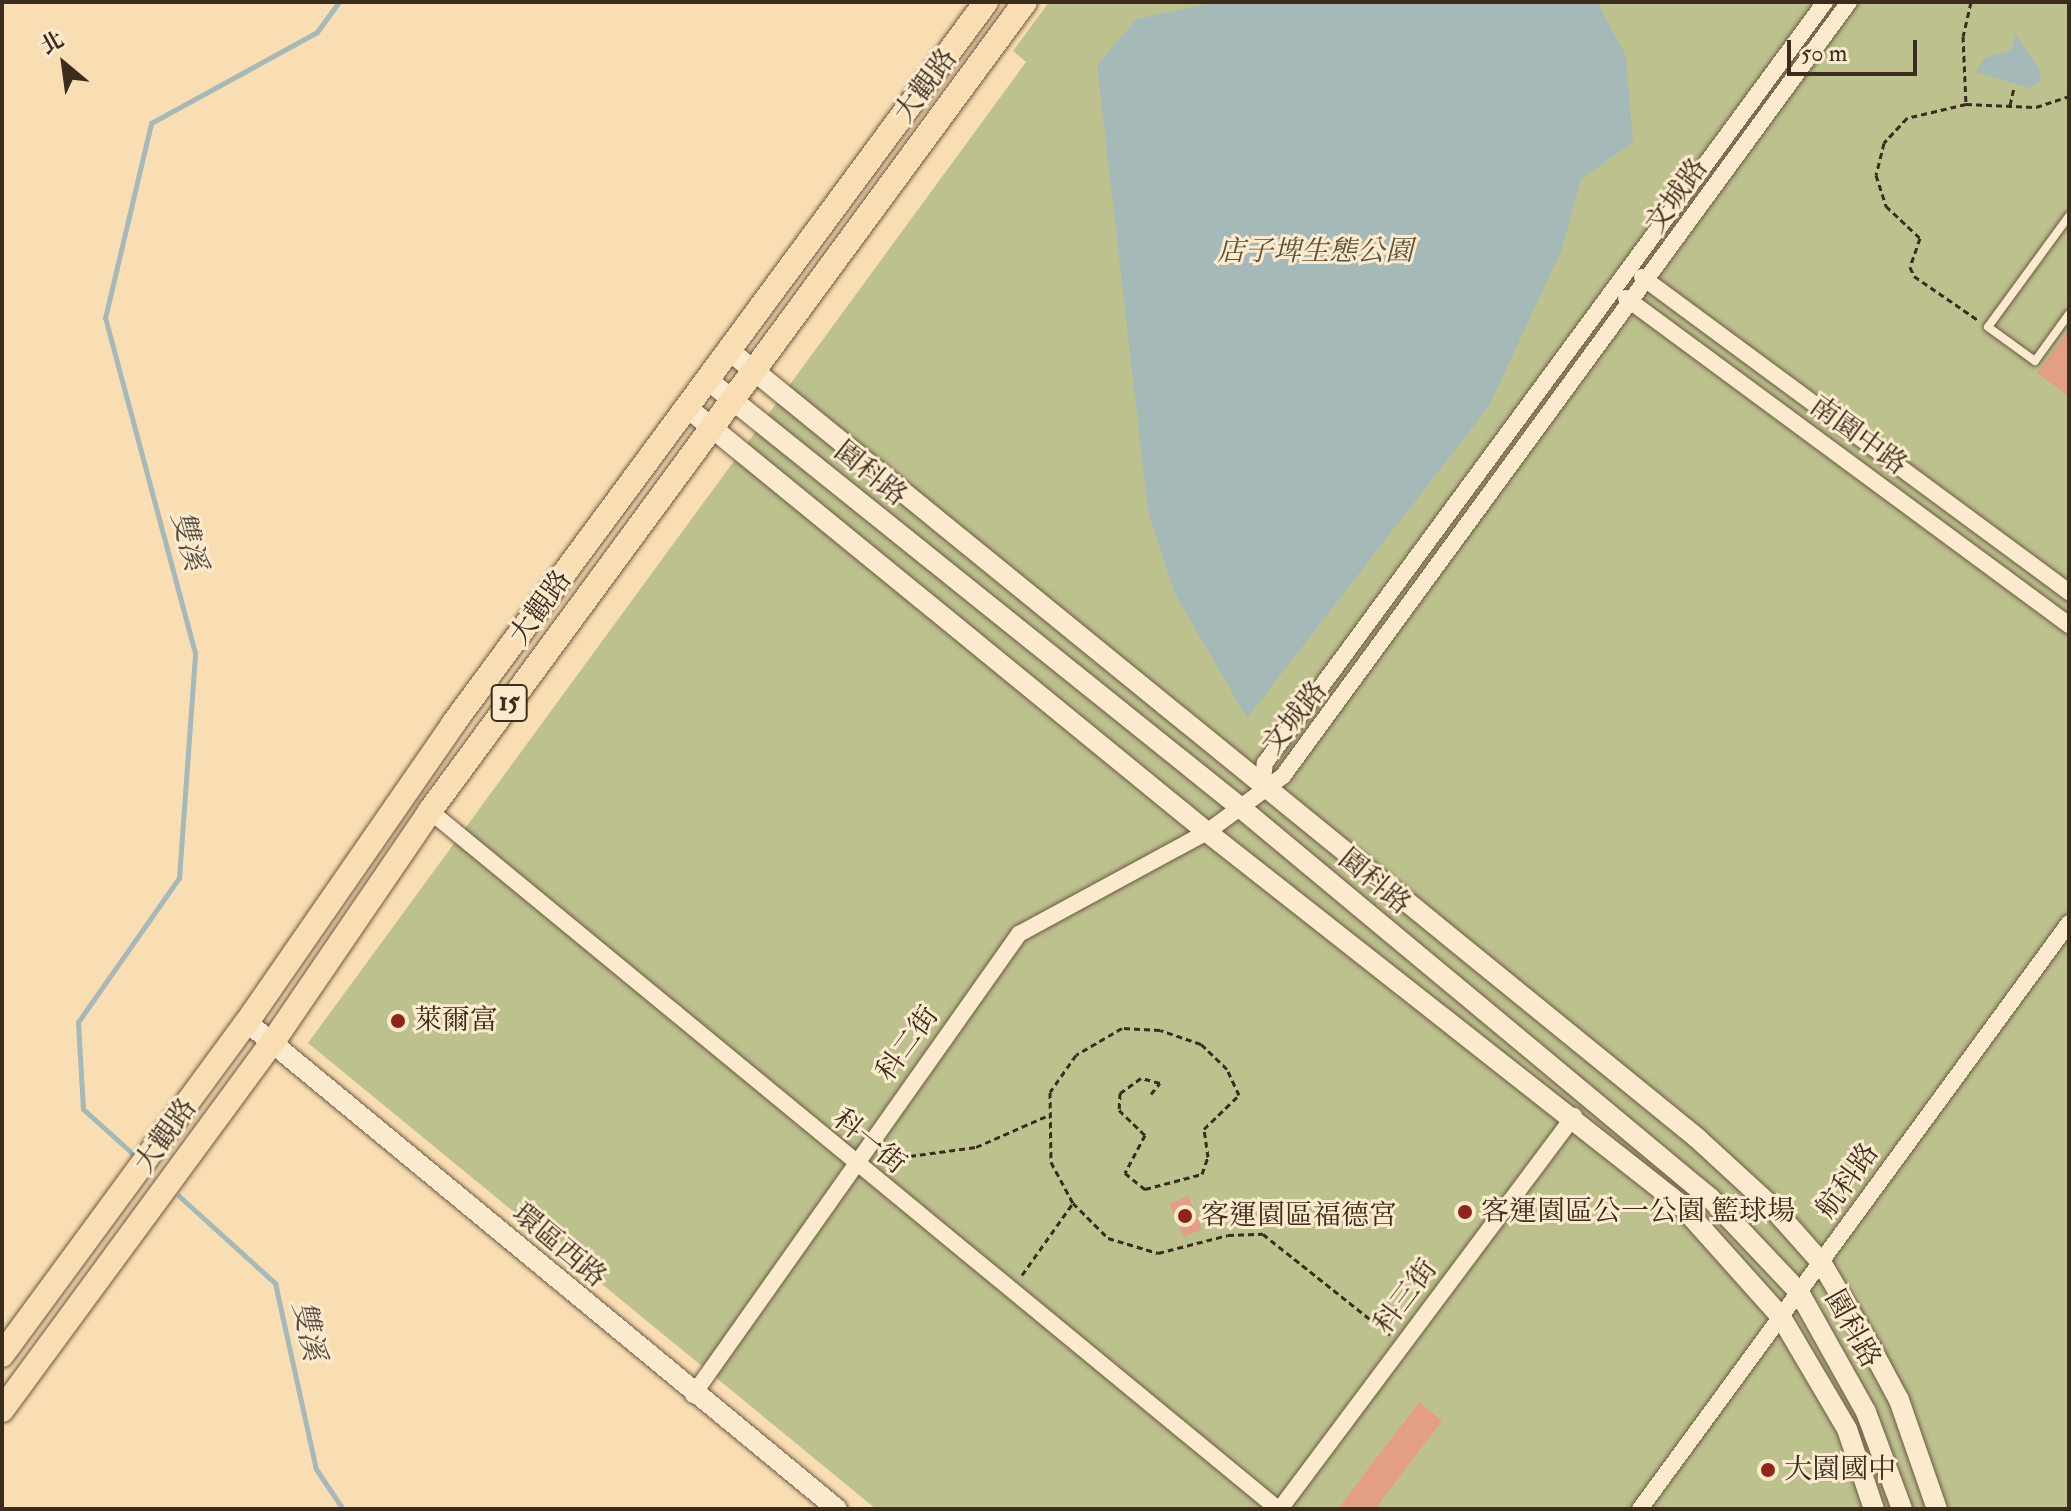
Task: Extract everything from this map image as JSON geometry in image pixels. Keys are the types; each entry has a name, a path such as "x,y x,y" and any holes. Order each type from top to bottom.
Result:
{"main road":[{"name":"大觀路","path":"2,1355 247,1022 453,724 689,409 986,2"},
{"name":"大觀路","path":"2,1410 272,1043 430,811 1025,2"}],"street":[{"name":"文城路","path":"1262,790 1265,763 1632,269 1825,2"},
{"name":"文城路","path":"1262,790 1283,776 1364,673 1849,2"},
{"name":"南園中路","path":"1632,269 2069,592"},
{"name":"南園中路","path":"1615,290 2069,625"},
{"path":"731,352 1262,790 1697,1138 1821,1262 1899,1400 1937,1509"},
{"name":"園科路","path":"709,381 1241,808 1710,1198 1799,1292 1866,1412 1902,1509"},
{"path":"689,409 1207,832 1574,1116 1681,1205 1781,1317 1847,1429 1874,1509"},
{"name":"科二街","path":"693,1395 854,1163 1019,934 1207,832 1262,790"},
{"name":"科一街","path":"430,811 854,1163 1279,1509"},
{"name":"航科路","path":"1640,1509 2069,923"},
{"name":"環區西路","path":"247,1022 693,1395 837,1509"},
{"name":"科三街","path":"1279,1509 1574,1116"}],"lane":[{"path":"2069,216 1988,327 2035,361 2069,314"}],"path":[{"path":"1966,104 1963,36 1971,2"},
{"path":"2010,105 2014,87"},
{"path":"1988,327 1914,276 1910,267 1920,238 1877,192 1878,157 1894,129 1924,111 1966,104 2044,106 2069,96"},
{"path":"1151,1094 1160,1083 1141,1078 1120,1093 1119,1110 1145,1135 1125,1173 1145,1189 1202,1174 1208,1157 1204,1129 1239,1095 1227,1069 1201,1044 1160,1030 1122,1028 1076,1055 1050,1092 1051,1162 1073,1203 1108,1238 1158,1253 1228,1235 1263,1234 1403,1345"},
{"path":"854,1163 976,1147 1049,1115"},
{"path":"1011,1291 1073,1203"}],"green space":[{"path":"1049,2 2069,2 2069,1509 876,1509 308,1043 1026,62 1013,51"}],"shaded area":[{"name":"店子埤生態公園","path":"1217,2 1597,2 1626,56 1633,142 1581,179 1562,249 1489,406 1247,718 1174,592 1148,511 1097,65 1137,19"},
{"path":"2015,33 2040,70 2040,82 2029,88 1976,72 1985,58 2012,50"}],"building":[{"path":"2069,330 2069,396 2037,373"},
{"name":"客運園區福德宮","path":"1188,1196 1202,1229 1184,1237 1170,1204"},
{"path":"1419,1402 1442,1421 1375,1509 1338,1509"}],"waterway":[{"name":"雙溪","path":"132,1153 83,1109 78,1022 179,878 195,653 105,318 151,123 317,32 339,2"},
{"name":"雙溪","path":"179,1196 275,1283 316,1469 343,1509"}],"place":[{"name":"萊爾富","path":"398,1021"},
{"name":"客運園區公一公園 籃球場","path":"1465,1212"},
{"name":"客運園區福德宮","path":"1185,1216"},
{"name":"大園國中","path":"1768,1470"}]}
